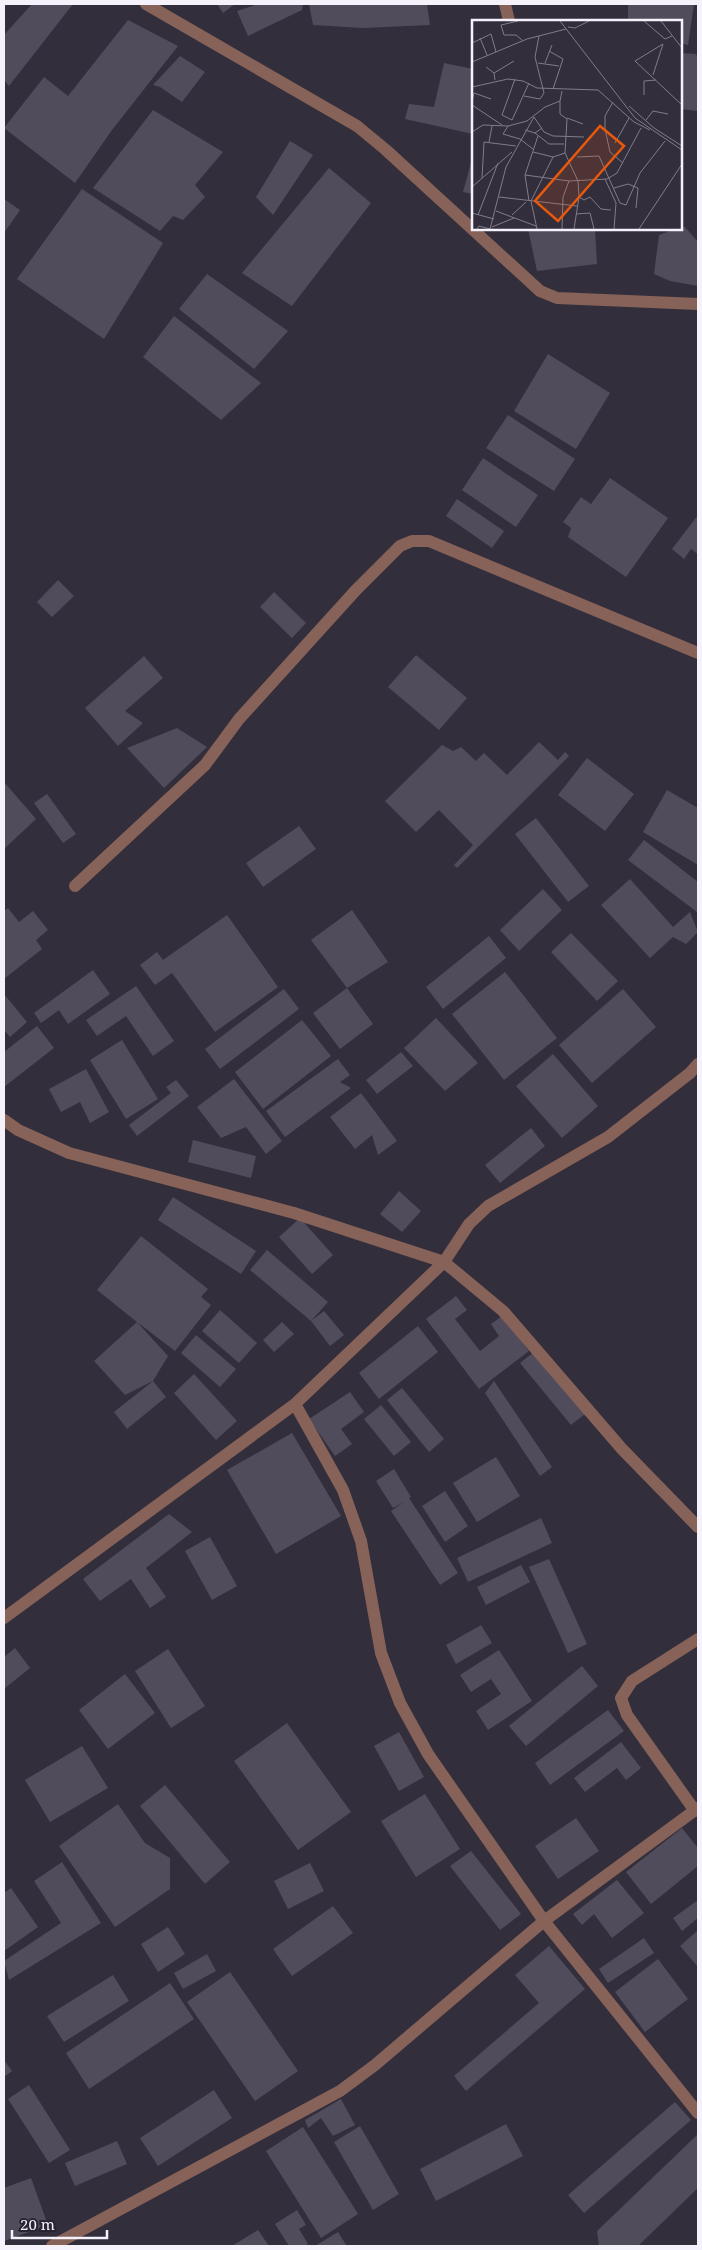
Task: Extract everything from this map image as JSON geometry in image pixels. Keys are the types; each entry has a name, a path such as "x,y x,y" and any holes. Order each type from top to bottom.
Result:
{"street":[{"path":"146,4 357,126 472,229"},
{"path":"505,4 509,20"},
{"path":"473,230 540,291 557,298 698,304"},
{"path":"75,886 205,765 239,719 356,590 400,546 412,541 430,541 698,653"},
{"path":"4,1618 295,1404 444,1262 469,1224 488,1206 608,1137 690,1073 698,1064"},
{"path":"4,1120 18,1130 69,1153 294,1213 444,1262 502,1311 622,1449 698,1527"},
{"path":"295,1404 343,1490 361,1541 382,1653 400,1703 428,1754 544,1921 698,2113"},
{"path":"52,2246 340,2091 375,2065 544,1921 697,1809 627,1716 621,1698 632,1681 698,1639"}],"building":[{"path":"32,4 73,4 9,86 4,80 4,35"},
{"path":"217,4 235,4 223,13"},
{"path":"258,4 303,4 302,10 248,36 237,11"},
{"path":"309,4 427,4 430,25 363,28 313,25"},
{"path":"628,4 694,4 688,45 682,43 682,20 628,20"},
{"path":"128,20 178,46 112,130 75,183 4,128 44,77 68,96"},
{"path":"682,53 696,54 698,59 698,111 682,109"},
{"path":"180,56 205,72 182,102 160,87 153,85"},
{"path":"444,63 472,69 472,134 405,119 409,104 434,107"},
{"path":"153,110 223,152 195,185 205,197 183,220 173,216 160,231 93,188"},
{"path":"290,141 313,155 273,215 256,197"},
{"path":"472,159 472,194 463,192"},
{"path":"329,168 371,203 292,306 242,273"},
{"path":"82,189 163,243 104,339 17,279"},
{"path":"4,199 20,210 4,233"},
{"path":"682,227 685,227 698,242 698,286 670,281 654,274 659,235 673,230 682,230"},
{"path":"528,230 595,230 597,264 537,271"},
{"path":"207,274 288,331 254,369 179,309"},
{"path":"174,316 261,383 221,420 143,357"},
{"path":"548,354 610,393 576,449 514,411"},
{"path":"508,415 575,459 554,491 486,448"},
{"path":"483,458 538,495 516,527 462,490"},
{"path":"610,478 668,518 626,577 568,537 571,528 563,522 581,497 591,504"},
{"path":"457,499 504,531 492,548 446,516"},
{"path":"698,515 698,554 691,549 684,559 672,549"},
{"path":"58,580 74,596 52,617 37,602"},
{"path":"274,592 306,623 292,638 260,607"},
{"path":"416,655 467,698 439,730 388,687"},
{"path":"144,656 163,678 125,711 143,723 118,746 85,708"},
{"path":"177,728 207,747 164,788 127,748"},
{"path":"539,742 558,760 565,752 569,756 457,868 454,865 473,845 439,810 416,832 385,801 442,745 453,751 461,747 476,761 484,753 507,775"},
{"path":"587,758 634,794 605,831 558,795"},
{"path":"4,782 36,819 4,849"},
{"path":"667,790 698,808 698,865 643,832"},
{"path":"47,794 76,834 63,843 34,803"},
{"path":"536,818 589,886 568,902 515,834"},
{"path":"299,826 316,849 263,887 246,863"},
{"path":"644,840 698,882 697,912 628,860"},
{"path":"630,879 673,927 690,912 698,932 686,944 673,937 650,958 601,905"},
{"path":"543,889 562,910 519,951 500,930"},
{"path":"8,908 19,922 33,911 48,930 36,940 42,949 4,979 4,911"},
{"path":"352,910 388,962 347,988 311,940"},
{"path":"227,915 278,987 215,1032 172,973 155,985 140,965 157,952 163,960"},
{"path":"571,933 618,981 597,1001 551,952"},
{"path":"489,936 506,958 443,1009 426,987"},
{"path":"93,970 110,994 68,1024 59,1010 41,1023 34,1013"},
{"path":"505,972 557,1038 504,1080 452,1014"},
{"path":"136,986 174,1041 153,1056 126,1016 97,1036 86,1020"},
{"path":"347,988 373,1024 340,1049 313,1013"},
{"path":"284,989 299,1009 220,1069 205,1049"},
{"path":"623,989 656,1027 592,1083 559,1045"},
{"path":"4,994 27,1022 10,1037 4,1030"},
{"path":"436,1018 478,1063 445,1091 404,1048"},
{"path":"302,1020 331,1056 263,1109 235,1072"},
{"path":"37,1026 54,1048 4,1087 4,1052"},
{"path":"122,1040 158,1099 126,1119 90,1060"},
{"path":"401,1052 413,1066 377,1094 366,1080"},
{"path":"553,1054 598,1106 562,1138 516,1086"},
{"path":"338,1059 350,1075 340,1082 351,1088 285,1137 266,1111"},
{"path":"86,1069 109,1112 90,1123 80,1102 61,1112 49,1089"},
{"path":"234,1079 282,1141 266,1154 246,1127 221,1138 197,1107"},
{"path":"176,1080 189,1096 137,1136 129,1125 171,1093 166,1087"},
{"path":"361,1093 397,1141 378,1155 372,1135 355,1149 330,1117"},
{"path":"531,1128 545,1146 500,1183 485,1165"},
{"path":"193,1140 256,1156 251,1178 188,1162"},
{"path":"399,1191 421,1211 402,1232 380,1214"},
{"path":"173,1197 256,1251 241,1274 158,1220"},
{"path":"300,1218 333,1255 312,1274 279,1237"},
{"path":"141,1236 208,1289 201,1297 211,1305 175,1351 97,1290"},
{"path":"267,1250 328,1302 311,1321 250,1270"},
{"path":"456,1296 467,1310 455,1319 480,1351 499,1336 491,1324 502,1316 529,1351 479,1389 426,1319"},
{"path":"220,1310 257,1343 239,1363 202,1331"},
{"path":"324,1311 344,1335 330,1346 311,1321"},
{"path":"137,1322 168,1356 153,1381 125,1395 94,1361"},
{"path":"282,1322 294,1334 274,1352 263,1340"},
{"path":"418,1326 438,1352 379,1399 359,1373"},
{"path":"196,1335 236,1369 220,1387 181,1353"},
{"path":"534,1352 585,1414 571,1425 520,1363"},
{"path":"194,1374 237,1421 216,1440 174,1393"},
{"path":"153,1381 166,1397 127,1429 114,1412"},
{"path":"494,1381 552,1467 540,1476 485,1393"},
{"path":"402,1388 444,1439 429,1452 387,1400"},
{"path":"350,1392 364,1412 341,1429 352,1444 335,1456 309,1419"},
{"path":"381,1405 411,1442 394,1456 364,1419"},
{"path":"292,1433 341,1516 276,1554 227,1470"},
{"path":"496,1457 520,1496 477,1522 453,1483"},
{"path":"394,1469 411,1497 409,1498 458,1573 440,1585 391,1511 404,1502 393,1508 376,1481"},
{"path":"445,1491 468,1526 445,1542 422,1506"},
{"path":"169,1514 192,1532 146,1568 166,1597 150,1608 131,1579 100,1601 83,1579"},
{"path":"541,1518 552,1543 468,1582 457,1558"},
{"path":"210,1537 237,1586 212,1600 185,1551"},
{"path":"549,1559 587,1644 568,1653 529,1567"},
{"path":"521,1565 530,1582 486,1605 477,1587"},
{"path":"481,1625 492,1643 456,1664 446,1645"},
{"path":"15,1648 30,1668 4,1689 4,1657"},
{"path":"168,1649 205,1706 171,1728 135,1671"},
{"path":"499,1650 532,1701 488,1730 476,1711 501,1694 491,1679 471,1692 460,1675"},
{"path":"582,1666 598,1686 526,1746 509,1726"},
{"path":"125,1674 155,1713 108,1749 79,1710"},
{"path":"608,1710 624,1731 550,1785 535,1763"},
{"path":"287,1723 351,1812 298,1850 234,1761"},
{"path":"399,1732 424,1777 399,1791 374,1746"},
{"path":"621,1742 641,1768 626,1780 617,1768 585,1792 574,1778"},
{"path":"82,1746 108,1788 50,1822 25,1780"},
{"path":"165,1785 230,1862 205,1884 140,1806"},
{"path":"425,1794 460,1849 416,1877 381,1821"},
{"path":"118,1804 145,1843 170,1858 170,1889 115,1927 59,1846"},
{"path":"576,1818 599,1851 558,1879 535,1846"},
{"path":"682,1828 698,1848 698,1866 651,1904 626,1872"},
{"path":"471,1851 521,1914 500,1930 450,1866"},
{"path":"62,1862 101,1923 9,1980 4,1961 61,1923 34,1881"},
{"path":"310,1863 324,1891 288,1909 274,1881"},
{"path":"617,1880 644,1913 612,1938 594,1914 582,1925 573,1914"},
{"path":"11,1888 38,1927 4,1951 4,1893"},
{"path":"698,1900 698,1918 682,1931 673,1918"},
{"path":"333,1906 353,1933 292,1976 273,1949"},
{"path":"168,1927 185,1954 158,1972 141,1944"},
{"path":"697,1931 698,1933 698,1967 680,1946"},
{"path":"644,1938 654,1953 608,1983 599,1969"},
{"path":"549,1946 585,1989 466,2091 454,2076 539,2003 515,1975"},
{"path":"207,1954 216,1971 183,1989 174,1973"},
{"path":"658,1959 688,1999 645,2032 615,1992"},
{"path":"230,1972 298,2071 255,2101 187,2002"},
{"path":"113,1975 129,2001 64,2042 47,2016"},
{"path":"170,1983 194,2019 89,2089 66,2053"},
{"path":"4,2060 12,2071 4,2077"},
{"path":"29,2085 70,2150 49,2163 8,2099"},
{"path":"214,2090 232,2118 158,2166 140,2138"},
{"path":"341,2099 355,2125 333,2136 321,2118 308,2128 305,2120"},
{"path":"675,2102 691,2120 584,2213 568,2195"},
{"path":"506,2124 523,2156 436,2201 420,2169"},
{"path":"360,2126 399,2194 373,2210 334,2142"},
{"path":"303,2127 358,2214 321,2238 266,2151"},
{"path":"697,2135 698,2188 638,2246 599,2246 597,2231"},
{"path":"117,2141 127,2164 75,2186 65,2163"},
{"path":"31,2178 48,2225 4,2241 4,2188"},
{"path":"297,2210 306,2225 299,2229 308,2244 305,2246 289,2246 275,2224"},
{"path":"258,2230 269,2246 232,2246"},
{"path":"338,2232 347,2246 315,2246"}]}
